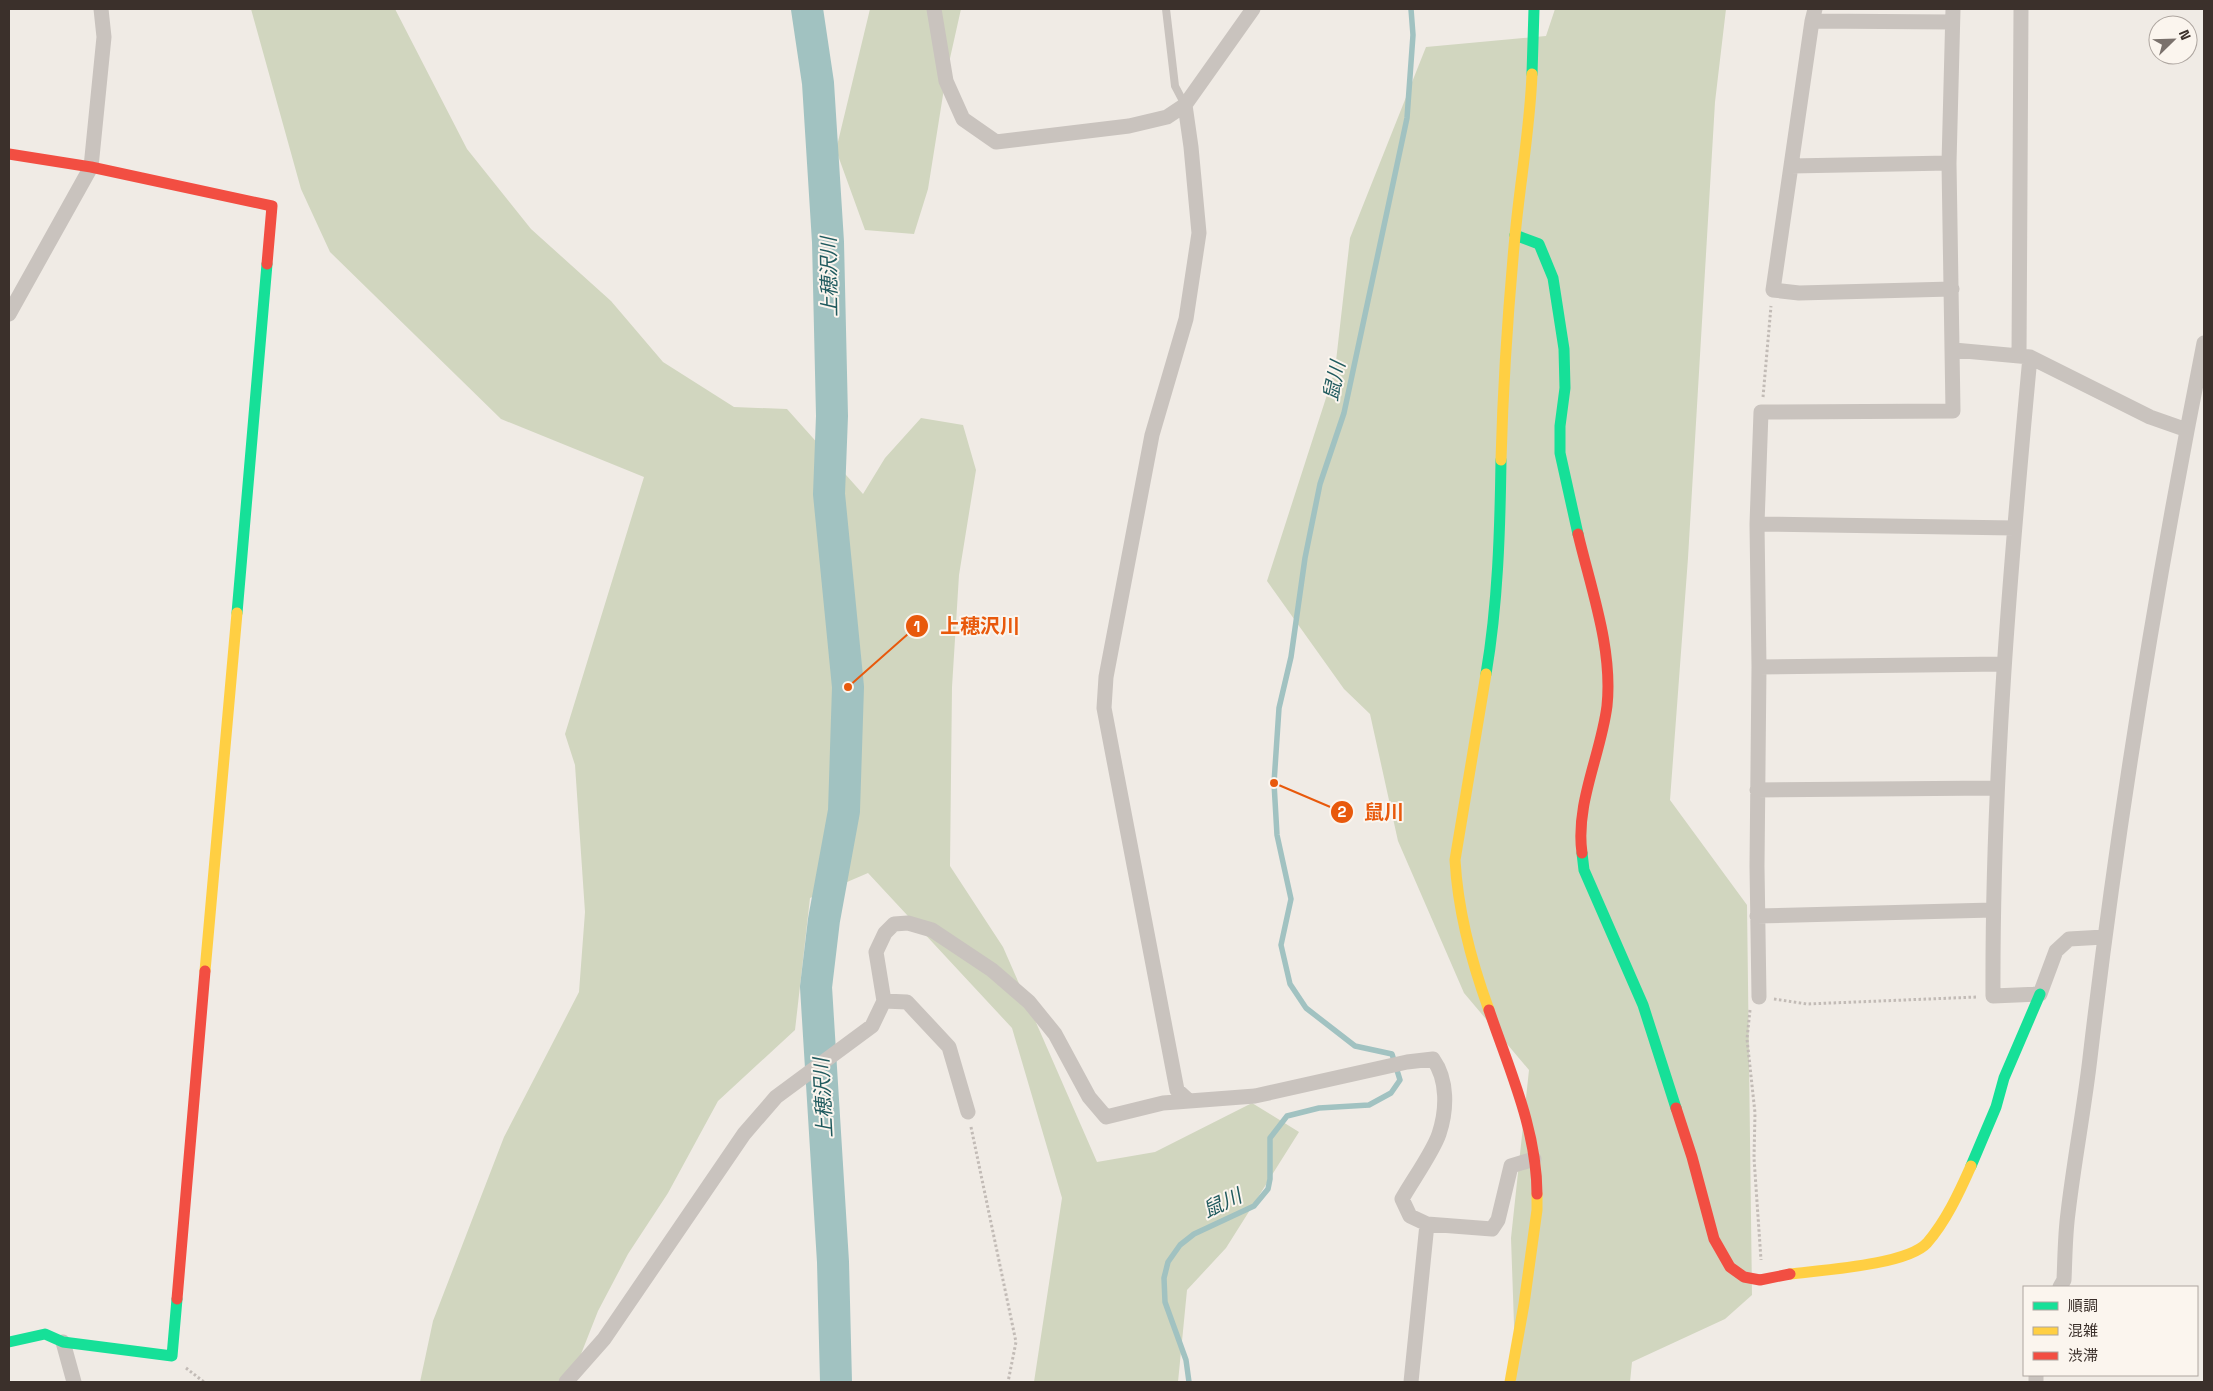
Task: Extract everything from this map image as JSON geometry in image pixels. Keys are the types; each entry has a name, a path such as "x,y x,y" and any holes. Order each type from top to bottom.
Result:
{"street":[{"path":"9,314 91,166 104,37 101,9"},
{"path":"934,9 946,81 963,119 996,142 1129,126 1167,117 1185,105 1253,9"},
{"path":"1510,1382 1524,1304 1537,1210 1537,1176 1524,1110 1472,963 1456,890 1455,860 1492,640 1499,556 1503,396 1515,235 1531,104 1534,9"},
{"path":"2021,9 2024,356 1996,788 1992,910 1993,996 2040,994"},
{"path":"1759,997 1757,916 1759,667 1757,524 1761,412 1954,411 1954,350 1949,163 1952,15 1814,15 1773,290 1799,293 1952,289"},
{"path":"1185,105 1199,233 1186,319 1152,435 1106,677 1104,708 1177,1090 1188,1100"},
{"path":"9,154 91,166 272,206 172,1356 63,1342 45,1334 9,1342"},
{"path":"1791,166 1949,163"},
{"path":"1515,235 1539,244 1553,278 1564,349 1565,388 1560,426 1560,453 1602,632 1608,683 1605,723 1582,820 1580,856 1584,870 1643,1005 1692,1157 1714,1239 1730,1267 1744,1277 1760,1280 1897,1259 1926,1244 1957,1198 1996,1107 2004,1078 2056,951 2069,939 2104,938"},
{"path":"2061,1286 2064,1280 2068,1214 2083,1116 2104,938 2146,667 2204,343"},
{"path":"1954,350 2024,356 2150,417 2187,430"},
{"path":"1757,524 2014,528"},
{"path":"1759,667 2003,664"},
{"path":"1757,790 1996,788"},
{"path":"1757,916 1992,910"},
{"path":"566,1382 604,1339 744,1134 776,1097 872,1026 884,1001 876,952 885,933 894,924 908,923 932,930 992,970 1029,1002 1054,1034 1089,1098 1106,1117 1188,1100 1255,1096 1407,1062 1433,1060 1441,1070 1445,1104 1439,1135 1402,1199 1410,1216 1427,1224 1492,1229 1498,1220 1511,1166 1534,1159"},
{"path":"884,1001 907,1002 949,1047 968,1112"},
{"path":"1411,1382 1427,1224"},
{"path":"63,1342 74,1382"}],"lane":[{"path":"1166,9 1176,86 1185,105"}],"path":[{"path":"1761,412 1773,290"},
{"path":"1760,1280 1762,1264 1754,1158 1755,1113 1747,1039 1750,1006 1759,997 1808,1004 1993,996"},
{"path":"968,1112 1016,1342 1008,1382"}],"green space":[{"path":"251,9 395,9 467,149 531,229 611,301 663,362 734,407 787,409 863,494 885,458 921,418 963,425 976,470 959,575 952,687 950,866 1003,947 1097,1162 1155,1152 1252,1103 1299,1132 1226,1248 1187,1290 1178,1382 1034,1382 1062,1198 1012,1028 868,873 810,898 795,1030 718,1101 668,1193 628,1254 598,1311 570,1382 420,1382 433,1321 504,1137 579,992 585,912 575,765 565,734 644,477 501,419 330,252 301,189"},
{"path":"870,9 961,9 946,76 928,189 914,234 865,230 836,150"},
{"path":"1555,9 1726,9 1715,102 1688,558 1670,800 1747,905 1752,1295 1725,1319 1632,1362 1630,1382 1516,1382 1511,1238 1529,1070 1464,993 1398,841 1370,714 1344,689 1267,581 1335,370 1350,238 1426,47 1546,36"}],"waterway":[{"name":"上穂沢川","path":"807,9 818,83 828,242 832,416 829,494 848,687 844,811 824,920 816,987 833,1262 836,1382"},
{"name":"鼠川","path":"1189,1382 1186,1360 1165,1302 1164,1278 1168,1262 1180,1245 1194,1234 1254,1206 1268,1189 1270,1179 1270,1138 1287,1116 1319,1108 1369,1105 1391,1093 1400,1080 1392,1054 1355,1046 1306,1008 1290,984 1281,945 1291,899 1277,835 1274,783 1279,708 1291,657 1305,558 1320,484 1344,413 1407,118 1413,35 1411,9"}],"traffic: fast":[{"path":"1532,74 1534,9"},
{"path":"1515,235 1539,244 1553,278 1564,349 1565,388 1560,426 1560,453 1578,534"},
{"path":"237,613 267,264"},
{"path":"1486,674 1496,594 1501,460"},
{"path":"1582,853 1584,870 1643,1005 1676,1108"},
{"path":"1971,1166 1996,1107 2004,1078 2040,994"},
{"path":"9,1342 45,1334 63,1342 172,1356 177,1299"}],"traffic: slow":[{"path":"1501,460 1510,292 1532,74"},
{"path":"205,971 237,613"},
{"path":"1486,674 1455,860 1466,936 1489,1010"},
{"path":"1790,1274 1863,1265 1902,1257 1917,1250 1927,1243 1946,1216 1971,1166"},
{"path":"1510,1382 1524,1304 1537,1210 1537,1194"}],"traffic: jam":[{"path":"9,154 91,167 272,206 267,264"},
{"path":"1578,534 1600,619 1607,663 1608,684 1604,724 1582,816 1582,853"},
{"path":"177,1299 205,971"},
{"path":"1489,1010 1527,1123 1536,1170 1537,1194"},
{"path":"1676,1108 1692,1157 1714,1239 1730,1267 1744,1277 1760,1280 1790,1274"}],"place":[{"name":"上穂沢川","path":"848,687"},
{"name":"鼠川","path":"1274,783"}]}
